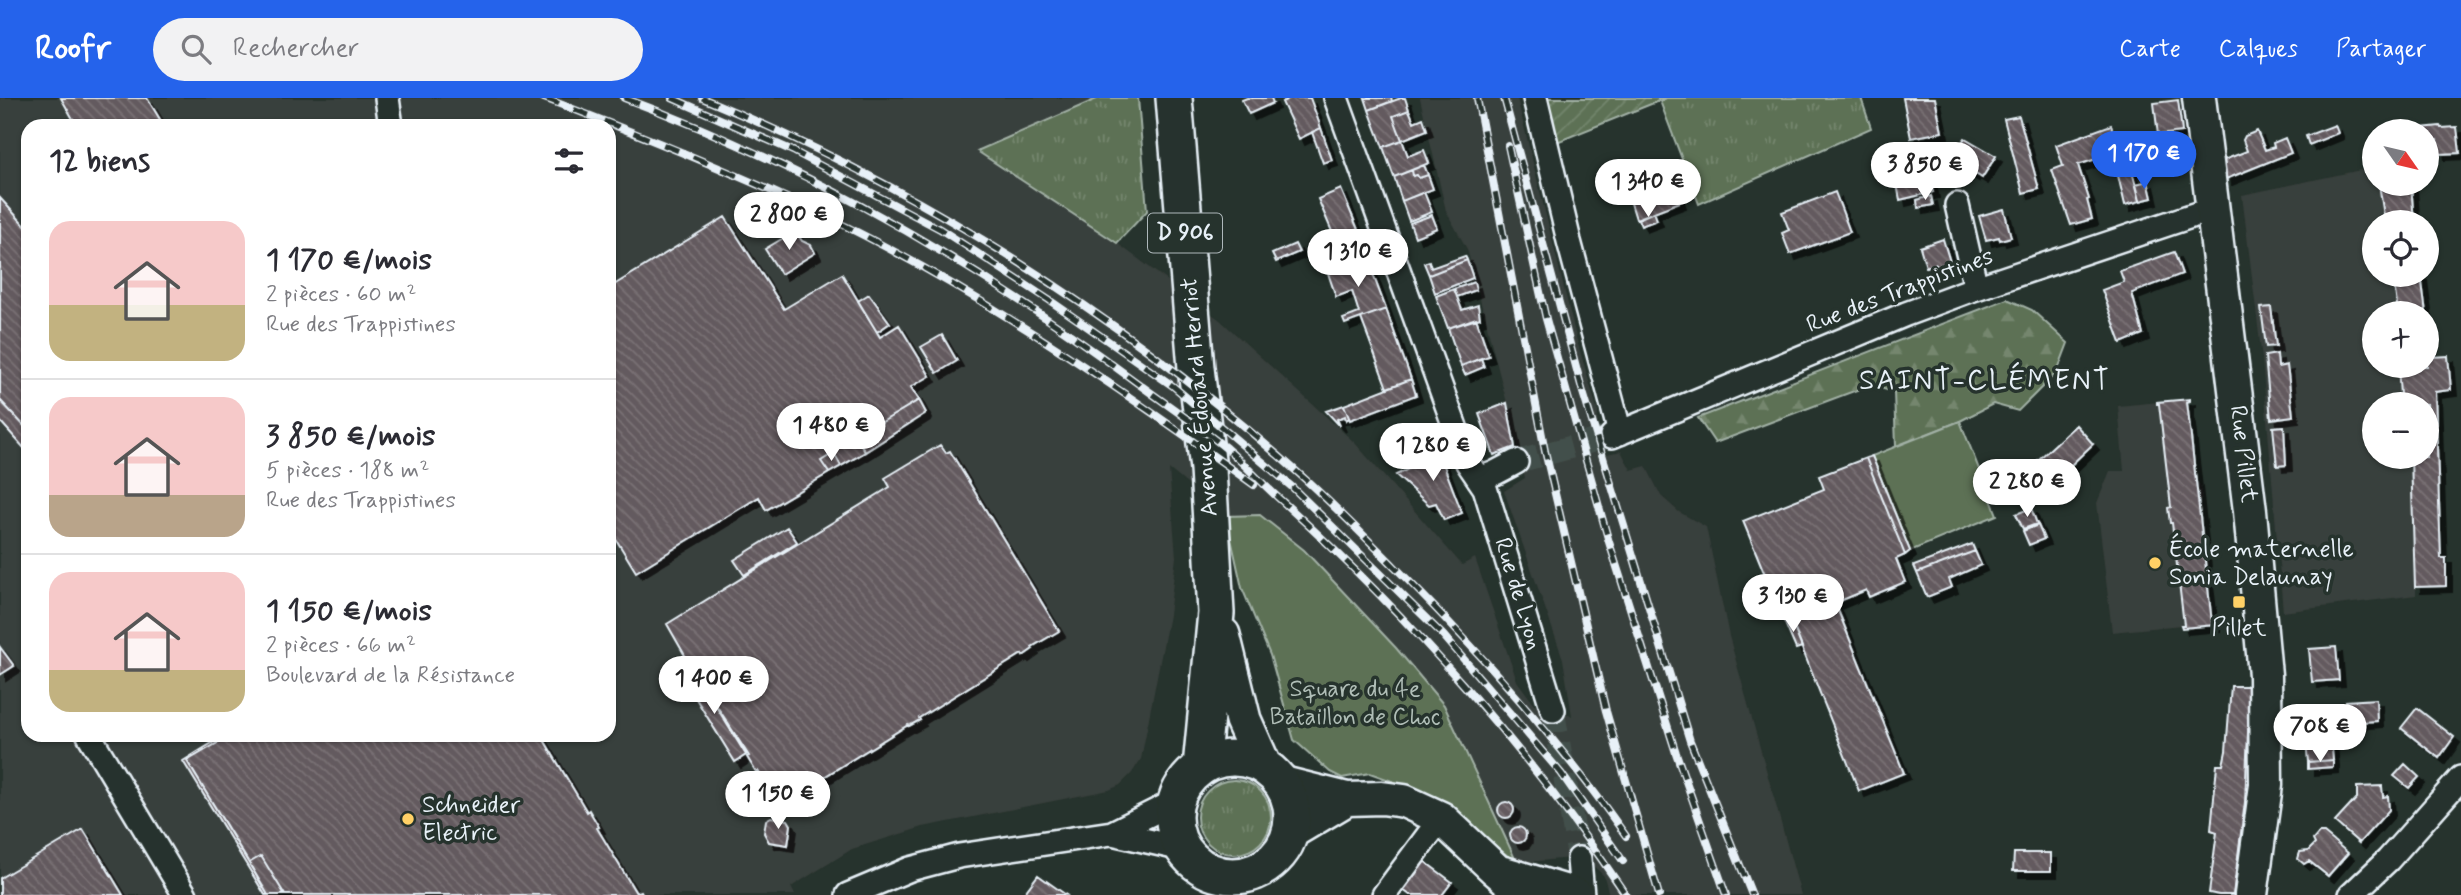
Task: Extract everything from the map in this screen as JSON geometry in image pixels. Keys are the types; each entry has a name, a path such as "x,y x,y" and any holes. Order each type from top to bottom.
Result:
{"main road":[{"name":"Avenue Édouard Herriot","path":"1174,98 1196,368 1208,469 1216,613 1201,767"},
{"name":"Avenue Édouard Herriot","path":"1216,613 1243,720 1273,774"},
{"path":"1232,757 1248,759 1273,774 1292,808 1290,833 1282,850 1266,879 1257,871 1226,876 1216,883 1183,849 1176,834 1176,801 1185,781 1201,767 1232,757"}],"street":[{"path":"387,98 390,119"},
{"name":"Rue de Lyon","path":"1336,98 1468,463 1485,488 1553,710"},
{"name":"Rue des Trappistines","path":"1535,98 1616,435 1906,314 2212,209"},
{"name":"Rue Pillet","path":"2199,98 2250,511 2266,674 2266,785 2251,895"},
{"path":"1957,205 1976,288"},
{"path":"1479,479 1517,462"},
{"path":"93,742 185,895"},
{"path":"1273,774 1347,799 1382,798 1404,801 1441,818 1525,895"},
{"path":"2351,895 2388,860 2461,778"},
{"path":"1290,833 1347,799"},
{"path":"848,895 910,869 959,856 1112,833 1176,801"},
{"path":"1384,895 1441,818"},
{"path":"1112,833 1183,849"},
{"path":"1579,859 1582,895"},
{"path":"1496,870 1577,895"}],"shaded area":[{"path":"0,98 1099,98 977,152 1117,243 1220,320 1354,442 1462,565 1475,558 1517,681 1534,704 1572,716 1563,659 1504,491 1525,478 1467,249 1446,211 1420,98 1517,98 1577,341 1598,412 1597,426 1607,454 1621,451 1631,470 1646,466 1661,496 1679,512 1706,527 1729,636 1801,895 1609,895 1604,876 1588,861 1571,858 1517,863 1444,705 1396,648 1304,550 1226,516 1169,469 1176,557 1169,615 1141,759 1132,773 1120,785 1109,790 923,827 852,849 791,887 795,895 0,895"},
{"path":"2362,170 2362,196 2412,196 2413,210 2362,210 2362,287 2423,287 2424,301 2362,301 2362,378 2439,378 2439,357 2448,356 2435,392 2362,392 2362,469 2438,469 2441,558 2446,558 2446,586 2416,587 2416,595 2283,612 2262,359 2242,195"},
{"name":"École maternelle Sonia Delaunay","path":"2190,399 2187,402 2196,483 2200,484 2202,500 2198,500 2212,622 2215,622 2215,625 2182,628 2181,625 2112,632 2097,503 2110,471 2124,471 2118,406"}],"green space":[{"path":"1099,98 1138,98 1147,211 1117,243 977,151"},
{"path":"1546,98 1666,98 1557,142"},
{"path":"1666,98 1861,98 1871,128 1699,204 1660,101"},
{"path":"2007,299 2032,310 2068,343 2057,372 2018,411 1993,404 1960,421 1896,446 1894,392 1870,385 1715,443 1698,418"},
{"path":"1960,421 1997,515 1910,551 1872,456"},
{"name":"Square du 4e Bataillon de Choc","path":"1260,515 1304,550 1396,648 1444,705 1517,863 1447,808 1414,789 1370,773 1342,778 1330,772 1294,740 1270,655 1242,588 1226,516"},
{"path":"1227,780 1241,780 1255,786 1265,796 1271,817 1265,838 1255,848 1241,854 1227,854 1213,848 1203,838 1197,824 1197,810 1203,796 1213,786"}],"building":[{"path":"61,98 147,98 160,119 73,119"},
{"path":"1271,98 1273,103 1249,114 1242,100"},
{"path":"1290,98 1310,98 1321,128 1299,139 1282,102"},
{"path":"1365,98 1391,98 1392,101 1369,110"},
{"path":"1405,98 1409,110 1393,116 1402,140 1383,147 1369,110"},
{"path":"1903,98 1935,98 1942,132 1911,138"},
{"path":"2178,100 2182,132 2158,135 2154,103"},
{"path":"1409,110 1414,122 1423,118 1427,130 1402,140 1393,116"},
{"path":"2019,116 2039,189 2023,193 2004,119"},
{"path":"2111,125 2118,147 2101,153 2102,157 2078,165 2089,199 2087,200 2092,219 2071,225 2052,170 2063,166 2056,145"},
{"path":"2335,125 2338,133 2309,145 2306,136"},
{"path":"2440,126 2457,127 2460,153 2440,154"},
{"path":"1321,128 1332,160 1323,163 1312,132"},
{"path":"2257,131 2265,150 2285,138 2291,153 2226,179 2224,160 2247,151 2243,140 2245,136"},
{"path":"1965,138 1996,156 1982,178 1959,167 1966,157 1954,149 1957,143 1960,145"},
{"path":"1402,140 1408,156 1424,150 1429,163 1394,177 1383,147"},
{"path":"2129,160 2140,201 2125,205 2115,163"},
{"path":"1424,165 1428,175 1419,178 1417,175 1413,176 1412,170"},
{"path":"1927,165 1933,192 1900,200 1895,174"},
{"path":"1412,170 1413,176 1417,175 1419,178 1428,175 1433,189 1402,201 1394,177"},
{"path":"1661,174 1666,189 1656,193 1657,198 1676,191 1680,202 1636,219 1626,187"},
{"path":"2148,181 2152,198 2140,201 2136,184"},
{"path":"1341,189 1359,232 1336,241 1318,199"},
{"path":"1424,192 1432,212 1409,221 1402,201"},
{"path":"1835,192 1850,232 1790,254 1782,233 1789,230 1782,212"},
{"path":"1931,196 1933,205 1918,208 1917,200"},
{"path":"2381,196 2412,196 2413,210 2383,210"},
{"path":"0,198 21,221 21,422 0,400"},
{"path":"2004,209 2011,237 1986,240 1979,216"},
{"path":"1654,212 1657,220 1641,226 1638,219"},
{"path":"1432,215 1437,228 1415,237 1410,223"},
{"path":"725,217 784,309 842,274 880,337 899,325 930,376 911,387 919,400 857,437 865,452 841,466 834,453 821,461 829,473 766,510 759,497 636,572 616,539 616,284"},
{"path":"795,231 802,241 811,245 815,253 781,274 765,249"},
{"path":"1943,239 1950,262 1926,267 1920,247"},
{"path":"1295,244 1299,252 1276,262 1272,254"},
{"path":"2174,252 2182,274 2132,293 2143,334 2121,343 2102,290 2124,282 2120,271"},
{"path":"1465,256 1467,260 1429,275 1424,263 1429,261 1431,268"},
{"path":"1467,260 1473,278 1435,293 1429,275"},
{"path":"1368,261 1386,309 1345,324 1343,319 1359,313 1352,291 1336,297 1328,273 1356,262 1357,266"},
{"path":"1474,282 1476,290 1457,297 1454,289"},
{"path":"2395,287 2423,287 2424,301 2396,301"},
{"path":"1454,289 1462,310 1478,305 1480,318 1448,328 1436,296"},
{"path":"869,294 890,323 877,332 858,301"},
{"path":"2271,307 2276,346 2266,347 2261,308"},
{"path":"1386,309 1411,379 1387,388 1361,318"},
{"path":"1476,318 1489,356 1461,366 1448,328"},
{"path":"942,335 957,361 937,373 921,347"},
{"path":"2277,354 2278,367 2287,365 2293,416 2271,419 2265,356"},
{"path":"2448,356 2451,390 2400,392 2399,378 2439,378 2439,357"},
{"path":"1481,358 1484,367 1465,375 1461,366"},
{"path":"1411,379 1416,395 1350,420 1344,405"},
{"path":"2190,399 2187,402 2212,623 2215,622 2215,625 2182,628 2181,625 2184,625 2168,508 2171,507 2157,402"},
{"path":"0,400 21,422 21,445 0,421"},
{"path":"919,400 926,413 865,452 857,437"},
{"path":"1507,403 1515,447 1494,455 1479,414"},
{"path":"1344,405 1349,418 1346,420 1345,416 1337,419 1340,426 1326,411"},
{"path":"2076,425 2093,444 2045,490 2026,471"},
{"path":"2284,426 2286,465 2277,466 2273,427"},
{"path":"940,445 946,453 950,451 1059,631 1032,647 1033,649 1023,656 1022,654 919,718 920,720 777,806 770,790 758,771 756,772 747,757 749,756 667,624 890,487 885,478"},
{"path":"1436,445 1462,513 1444,520 1436,503 1429,505 1396,475 1421,463 1420,460 1424,459 1421,451"},
{"path":"834,453 841,466 829,473 821,461"},
{"path":"1872,456 1910,551 1905,555 1866,458"},
{"path":"1866,458 1905,555 1896,559 1905,582 1869,597 1866,590 1835,603 1904,773 1859,791 1790,618 1784,621 1743,521 1824,489 1819,476"},
{"path":"2411,469 2438,469 2441,558 2446,558 2446,586 2415,587"},
{"path":"2031,508 2037,524 2023,529 2016,514"},
{"path":"2038,525 2044,539 2029,545 2023,531"},
{"path":"787,527 797,542 744,575 734,560"},
{"path":"1972,544 1975,551 1917,573 1914,566"},
{"path":"1975,551 1981,565 1949,579 1952,587 1927,597 1917,573"},
{"path":"1790,618 1802,647 1796,649 1784,621"},
{"path":"0,647 14,666 0,675"},
{"path":"2336,647 2339,680 2312,682 2309,649"},
{"path":"693,669 746,755 735,762 682,676"},
{"path":"2231,686 2250,686 2245,802 2233,895 2219,895 2209,893 2217,832 2211,830 2217,765 2223,765 2226,751"},
{"path":"2376,699 2377,721 2348,723 2346,701"},
{"path":"2417,708 2454,737 2439,758 2401,728"},
{"path":"2330,729 2333,760 2308,762 2305,731"},
{"path":"214,742 219,742 187,761 268,895 265,895 183,761"},
{"name":"Schneider Electric","path":"219,742 545,742 587,812 589,810 636,893 641,891 643,895 285,895 261,856 249,863 187,761"},
{"path":"2333,760 2333,767 2308,769 2308,762"},
{"path":"2405,764 2419,777 2409,788 2394,776"},
{"path":"2382,786 2383,797 2388,796 2389,810 2359,843 2335,822 2357,798 2357,787"},
{"path":"1503,802 1509,802 1514,810 1512,816 1503,818 1498,813 1498,807"},
{"path":"771,817 788,820 791,825 788,845 769,842 764,833 766,820"},
{"path":"1515,827 1521,827 1526,835 1524,841 1515,843 1510,838 1510,832"},
{"path":"83,829 123,895 0,895 0,878"},
{"path":"2319,833 2324,833 2348,853 2328,876 2309,861 2304,864 2298,859 2300,852 2308,851 2315,844 2313,840"},
{"path":"2014,853 2051,853 2051,871 2013,871"},
{"path":"261,856 285,895 268,895 249,863"},
{"path":"1424,861 1452,882 1442,895 1410,895 1403,890"},
{"path":"1038,875 1066,895 1023,895"}],"tunnel":[{"path":"1516,462 1612,436"},
{"path":"1553,710 1579,859"}],"railway":[{"path":"544,98 598,119"},
{"path":"624,98 692,125 825,187 954,259 1077,339 1226,448 1330,546 1422,639 1466,688 1550,790 1626,895"},
{"path":"672,98 793,151 940,229 1173,386 1292,487 1443,635 1561,773 1623,861"},
{"path":"702,98 783,133 939,214 1088,308 1229,414 1321,494 1457,631 1545,730 1626,836"},
{"path":"1477,98 1545,451 1606,711 1659,895"},
{"path":"1504,98 1582,389 1690,741 1752,895"},
{"path":"616,126 789,199 936,274 1098,376 1254,485"},
{"path":"1508,146 1546,319 1609,542 1676,753 1726,895"}],"place":[{"name":"École maternelle Sonia Delaunay","path":"2155,563"},
{"name":"Pillet","path":"2239,602"},
{"name":"Schneider Electric","path":"408,819"}],"district":[{"name":"SAINT-CLÉMENT","path":"1985,381"}]}
